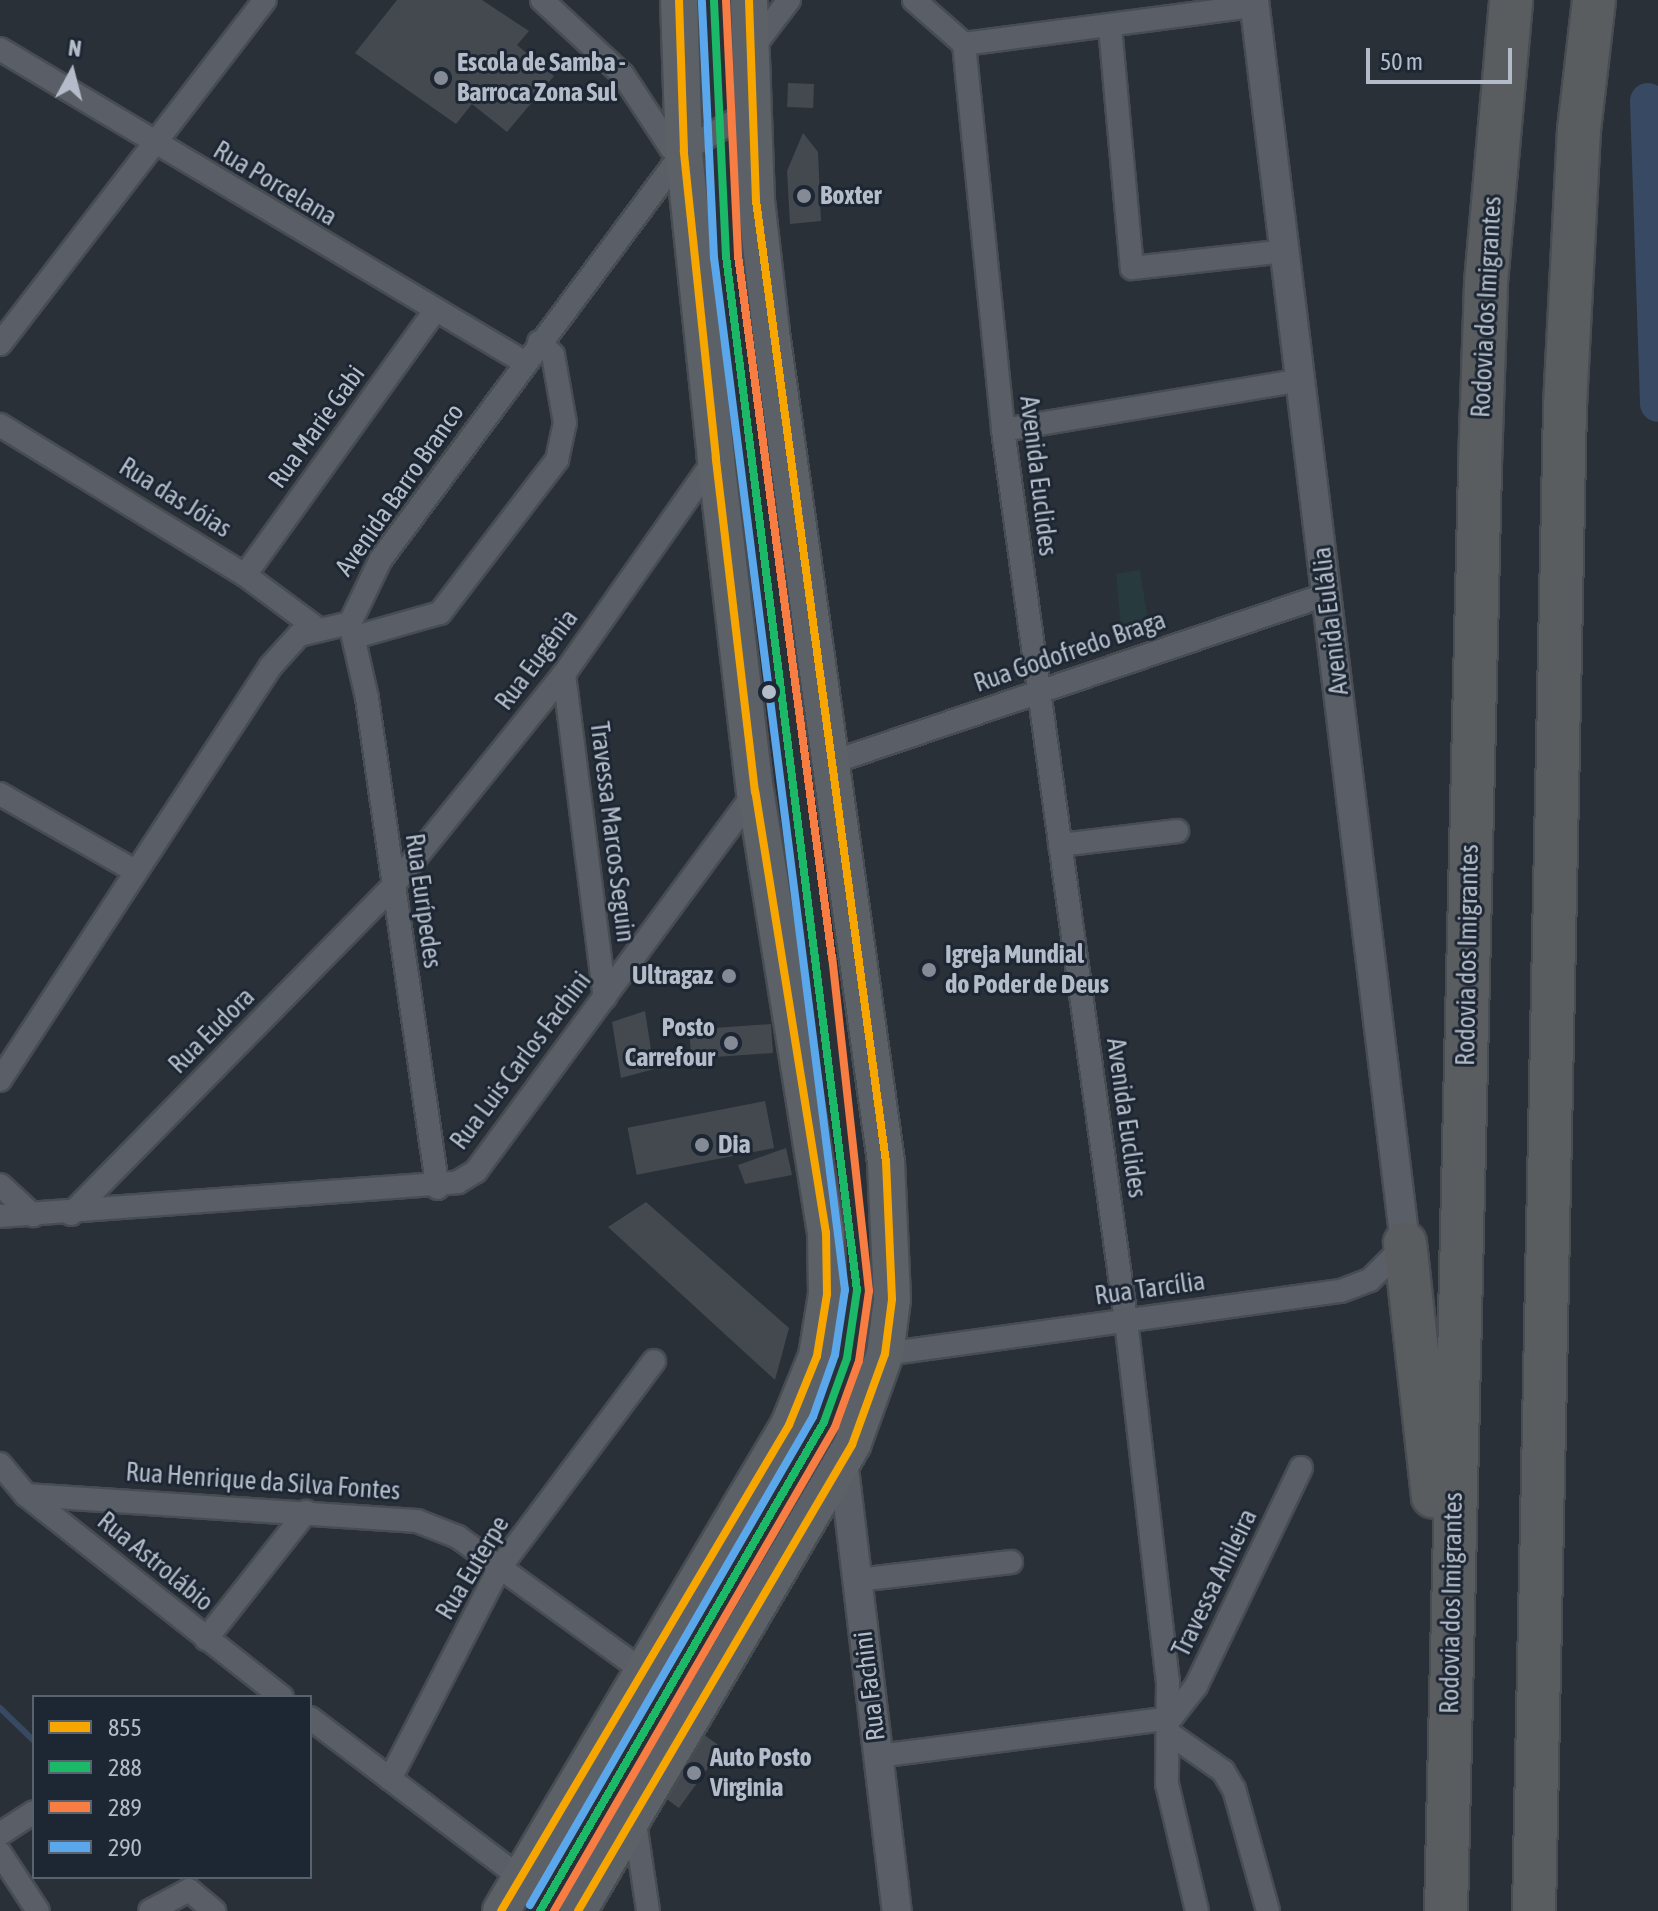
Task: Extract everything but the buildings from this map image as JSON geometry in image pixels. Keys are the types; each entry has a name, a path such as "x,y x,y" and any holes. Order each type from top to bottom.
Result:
{"highway":[{"name":"Rodovia dos Imigrantes","path":"1446,1911 1486,282 1511,0"},
{"path":"1534,1911 1565,406 1580,116 1594,0"},
{"path":"1405,1243 1451,1662"}],"main road":[{"path":"501,1911 789,1425 817,1356 827,1294 826,1233 755,792 716,458 684,151 679,0"},
{"path":"578,1911 843,1460 885,1354 893,1237 886,1162 771,332 752,110 749,0"}],"street":[{"path":"0,344 265,0"},
{"path":"542,0 623,75 664,144 684,151 752,110"},
{"path":"751,51 789,0"},
{"path":"914,0 964,44 1110,27 1254,3"},
{"name":"Avenida Eulália","path":"1254,3 1303,380 1405,1243"},
{"path":"1110,27 1132,268 1285,251"},
{"name":"Avenida Euclides","path":"964,44 1003,430 1126,1320 1170,1726 1167,1784 1197,1911"},
{"name":"Rua Porcelana","path":"0,49 434,312 524,362"},
{"name":"Avenida Barro Branco","path":"353,630 381,559 524,362 684,151"},
{"name":"Rua Marie Gabi","path":"245,575 434,312"},
{"path":"0,1080 133,870 288,644 315,627 353,630 440,613 557,460 565,423 553,355 539,342"},
{"path":"1003,430 1303,380"},
{"name":"Rua das Jóias","path":"0,425 245,575 315,627"},
{"name":"Rua Eugênia","path":"392,887 564,674 716,458"},
{"name":"Rua Godofredo Braga","path":"830,763 1328,594"},
{"name":"Rua Eurípedes","path":"353,630 438,1188"},
{"name":"Travessa Marcos Seguin","path":"564,674 605,997"},
{"name":"Rua Luis Carlos Fachini","path":"0,1216 71,1214 438,1188 476,1171 755,792"},
{"path":"0,794 133,870"},
{"path":"1060,845 1177,831"},
{"name":"Rua Eudora","path":"71,1214 392,887"},
{"path":"0,1185 33,1215"},
{"name":"Rua Tarcília","path":"885,1354 1341,1291 1392,1263 1405,1243"},
{"name":"Rua Euterpe","path":"390,1779 500,1567 654,1361"},
{"name":"Rua Fachini","path":"843,1460 897,1911"},
{"name":"Rua Astrolábio","path":"0,1464 26,1495 279,1695"},
{"name":"Travessa Anileira","path":"1170,1726 1196,1686 1301,1468"},
{"name":"Rua Henrique da Silva Fontes","path":"26,1495 417,1521 458,1537 642,1670"},
{"path":"206,1639 306,1512"},
{"path":"858,1580 1011,1562"},
{"path":"312,1720 521,1878"},
{"path":"879,1756 1170,1726 1223,1771 1234,1789 1268,1911"},
{"path":"0,1834 32,1813"},
{"path":"634,1815 648,1911"},
{"path":"0,1853 38,1911"},
{"path":"150,1911 178,1892 198,1892 214,1911"}],"green space":[{"path":"1140,570 1149,628 1122,637 1116,574"}],"waterway":[{"path":"1648,101 1658,404"},
{"path":"0,1708 32,1739"}],"transit line":[{"name":"855","path":"501,1911 789,1425 817,1356 827,1294 826,1233 755,792 716,458 684,151 679,0"},
{"name":"288","path":"540,1911 824,1422 847,1358 857,1290 726,256 714,0"},
{"name":"289","path":"554,1911 835,1427 859,1361 869,1291 832,958 738,255 726,0"},
{"name":"855","path":"578,1911 852,1445 885,1354 892,1299 886,1162 756,201 749,0"},
{"name":"290","path":"530,1905 813,1417 835,1355 845,1290 714,258 702,1"}],"place":[{"name":"Escola de Samba - Barroca Zona Sul","path":"441,78"},
{"name":"Boxter","path":"804,196"},
{"name":"Igreja Mundial do Poder de Deus","path":"929,970"},
{"name":"Ultragaz","path":"729,976"},
{"name":"Posto Carrefour","path":"731,1043"},
{"name":"Dia","path":"702,1145"},
{"name":"Auto Posto Virginia","path":"694,1773"}]}
